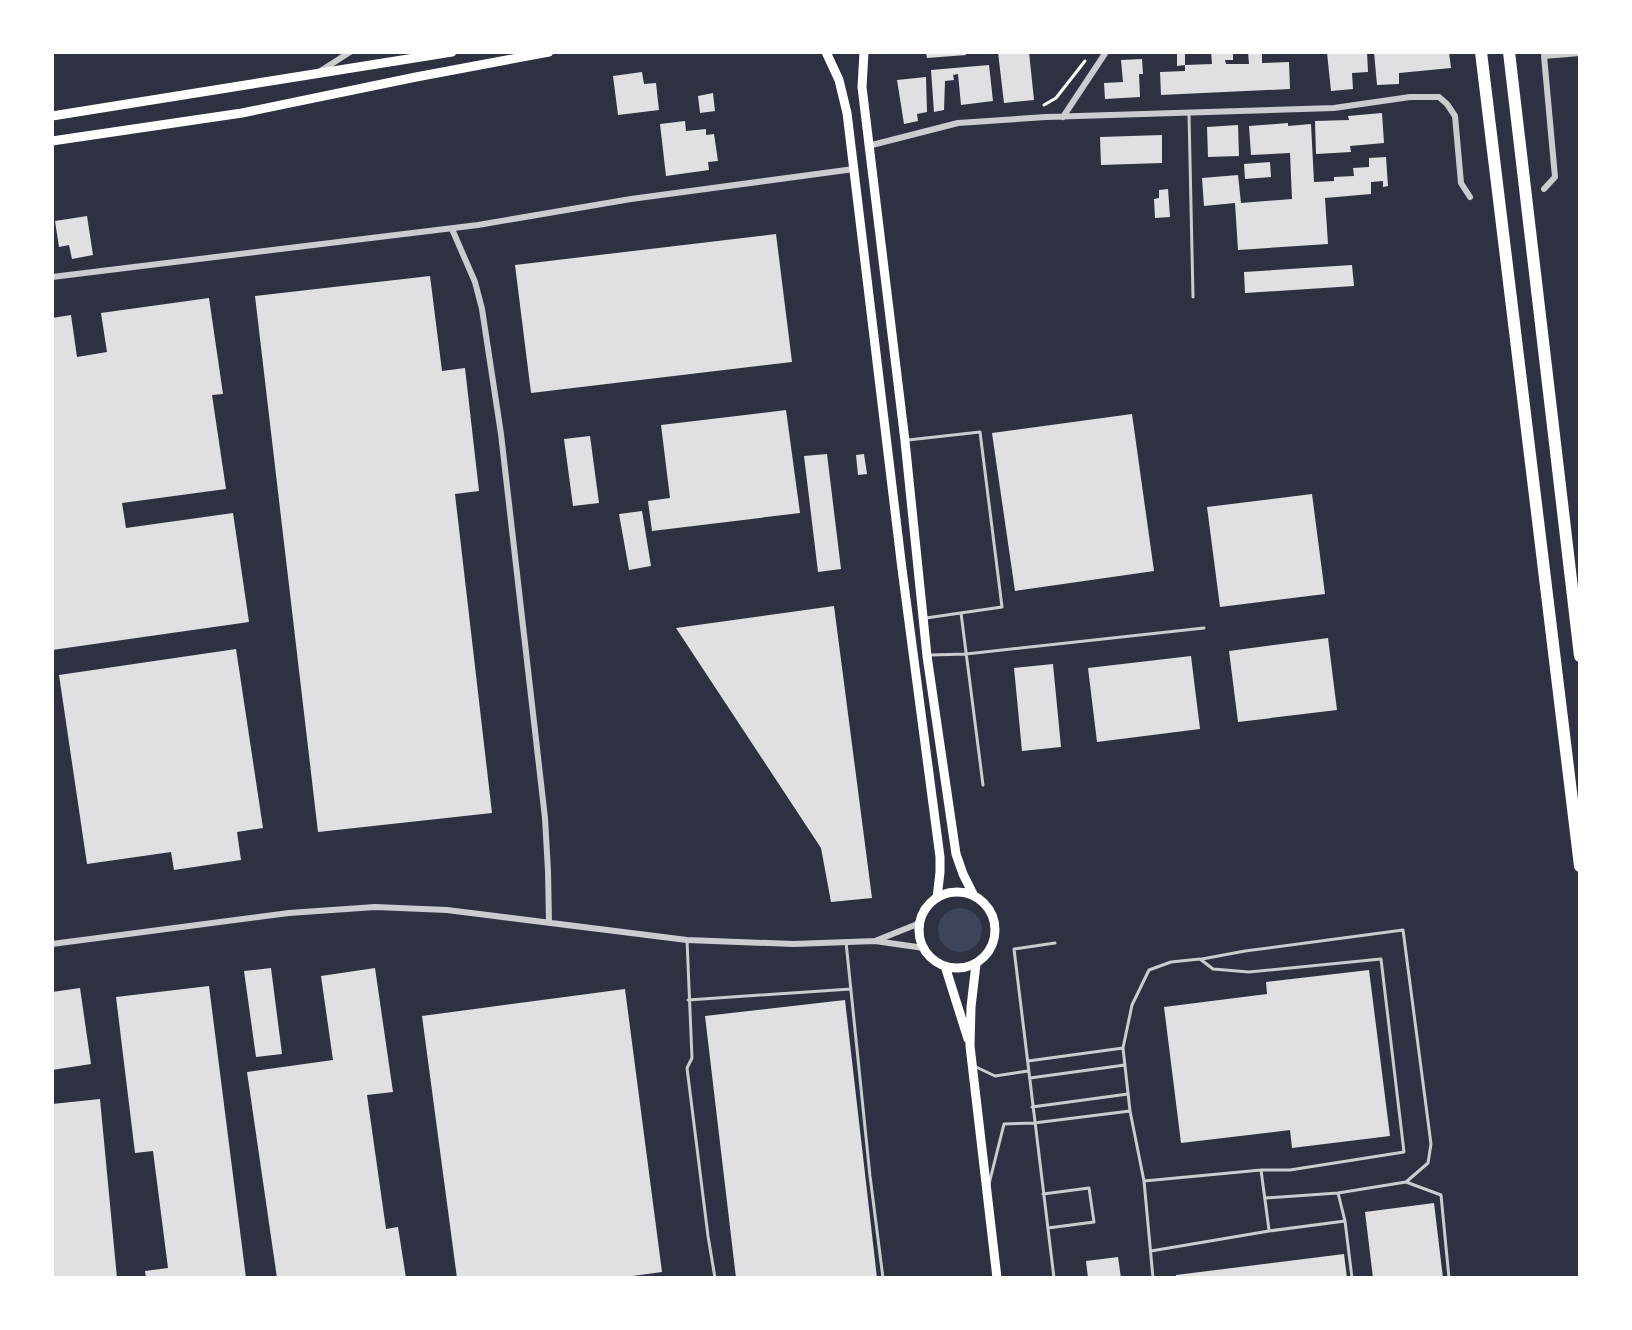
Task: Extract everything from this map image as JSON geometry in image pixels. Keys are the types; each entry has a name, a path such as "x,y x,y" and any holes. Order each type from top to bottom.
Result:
{"highway":[{"path":"1481,52 1580,866"},
{"path":"1509,52 1580,656"}],"main road":[{"path":"52,116 452,52"},
{"path":"52,141 242,113 549,52"},
{"path":"826,52 844,95 854,169 940,857 937,898"},
{"path":"864,52 862,87 868,146 905,441 927,656 956,854 974,896"},
{"path":"962,892 974,896 991,912 995,924 992,947 976,964 966,968 945,966 929,956 919,936 923,913 937,898 949,893 962,892"},
{"path":"976,964 970,1046 997,1278"},
{"path":"945,966 970,1046"}],"street":[{"path":"315,75 350,52"},
{"path":"1063,117 1106,52"},
{"path":"1544,189 1555,177 1544,56 1580,53"},
{"path":"868,146 958,123 1334,108 1410,97 1439,97 1455,116 1461,183 1470,197"},
{"path":"52,277 452,229 631,199 854,169"},
{"path":"452,229 479,294 501,434 545,818 549,923"},
{"path":"52,944 289,913 375,907 447,910 687,940 794,944 875,941 924,948"},
{"path":"875,941 920,923"}],"lane":[{"path":"1189,114 1193,297"},
{"path":"905,441 980,432 1002,607 923,618"},
{"path":"961,613 983,785"},
{"path":"927,656 1204,628"},
{"path":"1153,1278 1144,1181 1130,1111 1123,1048 1132,1005 1149,970 1171,962 1403,930 1431,1144 1428,1163 1406,1182"},
{"path":"687,940 692,1058 687,1068 715,1278"},
{"path":"846,942 883,1278"},
{"path":"1054,1278 1014,949 1055,943"},
{"path":"1144,1181 1290,1170 1404,1152 1381,959 1249,972 1213,969 1200,959"},
{"path":"688,1000 851,989"},
{"path":"1026,1061 1123,1048"},
{"path":"972,1065 995,1076 1028,1071"},
{"path":"1029,1078 1125,1065"},
{"path":"1032,1107 1128,1094"},
{"path":"986,1194 1004,1124 1130,1111"},
{"path":"1261,1170 1269,1231"},
{"path":"1266,1198 1338,1193 1406,1182 1441,1195 1449,1278"},
{"path":"1043,1194 1089,1188 1094,1222 1048,1228"},
{"path":"1338,1193 1352,1278"},
{"path":"1150,1251 1345,1221"}],"path":[{"path":"1044,105 1056,98 1086,61"}],"shaded area":[{"path":"960,908 976,914 982,930 976,946 960,952 944,946 938,930 944,914"}],"building":[{"path":"926,52 966,52 966,55 927,58"},
{"path":"998,52 1029,52 1034,100 1004,103"},
{"path":"1177,52 1185,52 1185,65 1177,66"},
{"path":"1211,52 1233,52 1233,60 1225,60 1226,64 1249,64 1248,52 1262,52 1262,63 1289,62 1290,89 1161,95 1160,72 1185,71 1185,65 1212,64"},
{"path":"1367,52 1368,72 1352,73 1353,89 1331,91 1327,53"},
{"path":"1374,52 1449,52 1451,68 1399,73 1399,84 1377,85"},
{"path":"1142,59 1140,97 1105,99 1104,83 1123,82 1121,60"},
{"path":"989,65 993,101 961,105 958,74 953,75 954,80 945,81 944,110 934,112 931,70"},
{"path":"642,72 644,84 656,83 659,110 618,115 613,76"},
{"path":"926,77 927,112 917,114 918,121 904,124 897,80"},
{"path":"713,93 715,111 700,113 698,96"},
{"path":"1382,113 1384,143 1350,146 1351,152 1316,154 1315,121 1349,120 1348,116"},
{"path":"685,121 686,131 706,129 706,135 714,134 718,161 708,162 709,170 666,176 660,124"},
{"path":"1288,123 1288,126 1311,124 1314,182 1354,176 1353,168 1369,167 1369,158 1386,157 1388,186 1383,187 1383,181 1371,182 1371,194 1325,198 1328,244 1238,250 1235,203 1204,206 1202,178 1238,175 1241,203 1292,199 1290,153 1251,155 1249,126"},
{"path":"1238,125 1239,156 1208,157 1207,127"},
{"path":"1162,135 1162,163 1101,165 1100,137"},
{"path":"1270,162 1271,177 1245,179 1244,164"},
{"path":"1168,189 1170,217 1155,218 1154,199 1159,198 1159,190"},
{"path":"87,216 93,255 72,259 69,245 59,247 55,221"},
{"path":"776,234 792,362 531,393 515,265"},
{"path":"1352,265 1354,286 1245,293 1244,272"},
{"path":"430,276 442,371 465,368 479,491 455,494 492,813 318,832 255,296"},
{"path":"209,298 223,394 212,395 226,489 122,503 126,528 233,513 249,622 52,650 52,318 71,315 77,357 107,352 101,313"},
{"path":"786,410 800,513 652,531 648,501 670,498 661,425"},
{"path":"1132,414 1154,571 1015,591 992,433"},
{"path":"590,436 599,503 573,506 564,439"},
{"path":"827,454 841,569 818,572 804,456"},
{"path":"864,454 867,474 858,475 856,455"},
{"path":"1312,494 1325,594 1220,607 1207,507"},
{"path":"642,511 651,566 629,570 619,514"},
{"path":"834,606 872,898 831,902 821,848 676,628"},
{"path":"1328,638 1337,710 1238,722 1229,651"},
{"path":"236,649 263,828 237,832 241,860 174,870 171,852 87,864 59,675"},
{"path":"1191,656 1200,729 1097,742 1088,668"},
{"path":"1053,664 1061,747 1022,751 1014,668"},
{"path":"271,968 282,1054 256,1057 244,971"},
{"path":"375,968 393,1092 367,1095 386,1229 398,1227 406,1278 277,1278 247,1072 333,1060 321,976"},
{"path":"1369,970 1390,1136 1292,1148 1290,1130 1181,1143 1164,1007 1267,994 1266,982"},
{"path":"209,986 246,1278 146,1278 145,1271 168,1268 153,1151 135,1153 116,997"},
{"path":"80,988 91,1064 52,1070 52,992"},
{"path":"625,989 662,1272 618,1278 457,1278 422,1016"},
{"path":"845,1000 877,1278 736,1278 705,1016"},
{"path":"100,1099 117,1278 52,1278 52,1104"},
{"path":"1434,1203 1443,1278 1373,1278 1365,1212"},
{"path":"1344,1254 1347,1278 1176,1278 1176,1275"},
{"path":"1118,1257 1121,1278 1088,1278 1086,1261"}]}
